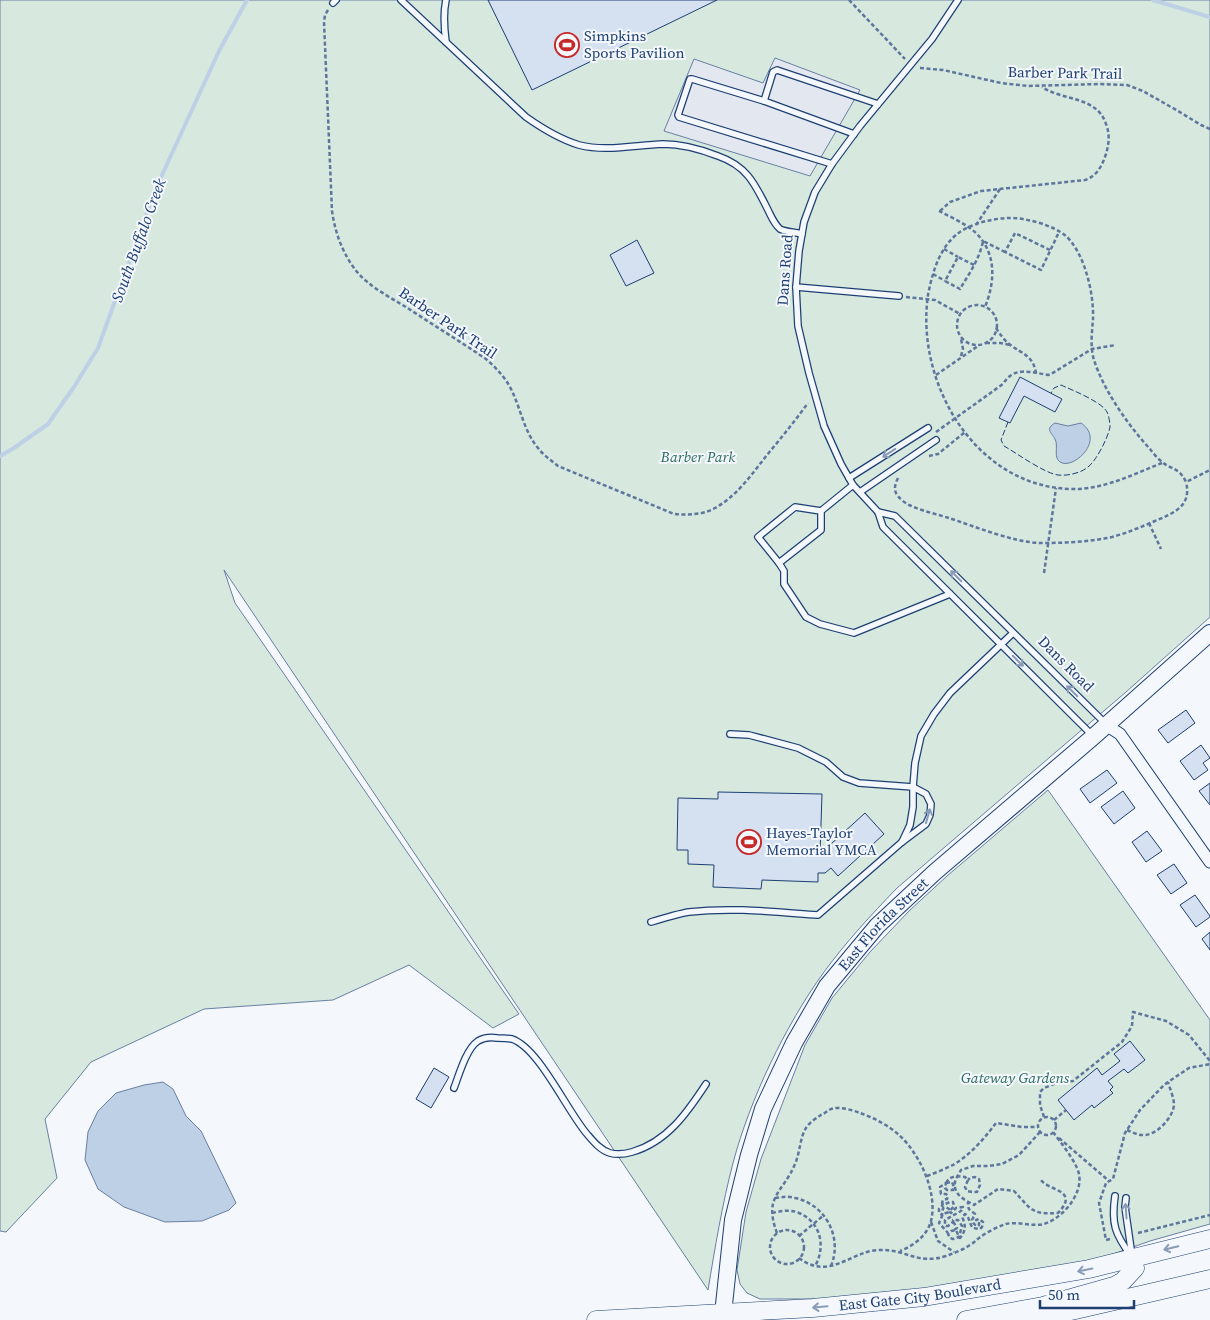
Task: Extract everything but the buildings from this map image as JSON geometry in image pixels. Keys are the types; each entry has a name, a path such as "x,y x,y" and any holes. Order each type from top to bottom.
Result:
{"main road":[{"name":"East Florida Street","path":"723,1317 733,1220 760,1118 794,1043 827,986 877,926 924,882 1093,737 1210,633"},
{"name":"East Gate City Boulevard","path":"596,1320 723,1317 924,1297 1090,1269 1210,1239"},
{"path":"966,1320 1043,1306 1114,1286 1123,1281 1135,1268 1132,1258"},
{"path":"1018,1320 1071,1311 1210,1279"}],"street":[{"name":"Dans Road","path":"1106,725 1120,734 1210,862"}],"lane":[{"path":"401,0 526,117 544,130 558,138 580,145 614,148 663,144 680,145 720,156 735,164 747,174 755,184 775,224 782,230 802,234"},
{"path":"446,0 444,25 446,42"},
{"name":"Dans Road","path":"958,0 932,39 854,134 832,164 815,192 804,222 799,251 796,287 798,326 824,426 849,478 878,512 883,527 1093,737"},
{"path":"764,101 773,72 777,70 878,104"},
{"path":"832,164 679,117 678,115 690,79 764,101 854,134"},
{"path":"796,287 898,298"},
{"path":"849,478 928,428"},
{"path":"860,492 934,437"},
{"path":"853,484 820,511 795,507 758,537 784,571 784,584 806,616 820,624 854,633 950,594"},
{"path":"779,563 821,530 820,511"},
{"name":"Dans Road","path":"878,512 895,516 1106,725"},
{"path":"902,842 910,825 915,763 921,736 934,714 950,693 1013,632"},
{"path":"652,922 688,913 723,910 757,910 818,915 902,842 926,824 930,815 931,804 926,794 913,787 859,783 842,777 826,762 798,748 749,735 730,734"},
{"path":"454,1088 468,1053 478,1041 491,1037 512,1039 528,1050 540,1065 579,1125 596,1144 610,1153 624,1154 642,1149 659,1140 687,1113 706,1084"},
{"path":"1115,1196 1112,1214 1115,1231 1132,1258"},
{"path":"1126,1198 1125,1207 1132,1258"}],"path":[{"path":"849,0 910,65"},
{"name":"Barber Park Trail","path":"335,1 325,15 324,22 332,211 339,241 354,268 373,286 486,359 497,369 513,393 532,440 546,457 558,466 674,514 701,513 715,508 737,491 789,429 815,394"},
{"name":"Barber Park Trail","path":"910,65 1001,83 1028,86 1127,85 1143,91 1210,129"},
{"path":"1041,86 1054,93 1090,104 1100,112 1107,126 1109,139 1103,163 1095,175 1085,180 981,191 958,198 940,211 969,228 983,241 1041,270 1059,232"},
{"path":"976,225 1000,189"},
{"path":"898,477 895,483 895,491 898,497 909,505 1020,540 1048,542 1112,537 1130,532 1169,515 1184,504 1188,488 1183,475 1162,463 1135,433 1118,408 1094,359 1092,349 1092,303 1088,280 1074,245 1066,236 1053,228 1029,220 1011,218 987,221 963,230 944,249 933,274 928,299 926,328 928,347 940,389 956,419 984,454 1017,476 1042,486 1075,489 1090,488 1120,480 1162,463"},
{"path":"1006,252 1014,233 1050,250"},
{"path":"933,274 960,289 981,251 983,241"},
{"path":"983,241 991,256 992,276 985,307"},
{"path":"944,249 974,265"},
{"path":"946,281 958,257"},
{"path":"898,298 907,296 935,300 960,314"},
{"path":"961,358 963,349 957,325 960,314 966,308 973,306 985,307 994,316 996,328 994,334 986,343"},
{"path":"996,328 1006,341 1033,361 1036,373"},
{"path":"961,338 973,345 986,343 1011,345"},
{"path":"936,375 979,345"},
{"path":"934,437 1003,384 1010,375 1021,371 1051,374 1092,349 1116,345"},
{"path":"928,456 938,454 965,432"},
{"path":"1186,482 1210,470"},
{"path":"1044,574 1056,488"},
{"path":"1149,523 1161,549"},
{"path":"1044,1117 1040,1105 1040,1092 1044,1088 1059,1082 1074,1081 1122,1042 1132,1026 1133,1012 1166,1021 1189,1035 1210,1062 1189,1068 1168,1082 1140,1110 1127,1130 1113,1179 1106,1183 1099,1203 1106,1240 1118,1237"},
{"path":"1127,1130 1144,1136 1160,1128 1169,1120 1174,1106 1168,1082"},
{"path":"777,1233 772,1213 775,1198 795,1166 806,1128 832,1108 851,1109 872,1117 899,1135 910,1147 927,1176 932,1204 931,1222 926,1232 917,1241 899,1252"},
{"path":"1054,1120 1066,1110"},
{"path":"1044,1117 1050,1117 1054,1120 1056,1126 1054,1133 1046,1135 1040,1132 1038,1127 1039,1121 1044,1117"},
{"path":"927,1176 953,1165 970,1152 996,1123 1022,1127 1038,1127"},
{"path":"1040,1132 1019,1155 1011,1160 1002,1164 973,1166 961,1170 955,1182 956,1191 961,1199 974,1205 998,1189 1014,1191 1028,1207 1037,1212 1045,1214 1058,1212 1064,1206 1065,1198 1062,1192 1044,1184 1040,1180"},
{"path":"1054,1133 1109,1181"},
{"path":"799,1258 815,1266 824,1267 866,1252 883,1250 899,1252 926,1260 944,1256 970,1246 992,1230 1008,1224 1044,1224 1059,1216 1069,1206 1078,1189 1079,1175 1074,1162 1054,1133"},
{"path":"942,1215 939,1213 939,1210 943,1200 947,1199 948,1196 941,1194 940,1187 950,1177 965,1177 968,1180"},
{"path":"975,1177 979,1179 980,1185 977,1192 967,1191 965,1187 968,1180 975,1177"},
{"path":"775,1198 788,1197 803,1200 824,1215 834,1238 835,1253 831,1266"},
{"path":"943,1203 950,1202 954,1204 950,1212"},
{"path":"950,1212 946,1207 943,1208 939,1223 950,1238 960,1238 964,1232 965,1225 962,1217 965,1214 973,1228 980,1229 983,1225 979,1219 976,1220 979,1222 979,1225 974,1225 972,1220 975,1214 968,1208 968,1202"},
{"path":"942,1215 950,1212 951,1214 956,1208 962,1208 961,1211 945,1220 946,1226 948,1226 953,1220 958,1220 962,1226 959,1237"},
{"path":"772,1213 782,1211 794,1212 804,1216 813,1224 821,1241 820,1254 815,1266"},
{"path":"799,1236 824,1215"},
{"path":"1130,1234 1210,1215"},
{"path":"931,1222 938,1241 954,1252"},
{"path":"948,1234 957,1228 952,1222"},
{"path":"788,1230 793,1231 799,1236 804,1249 799,1258 789,1264 774,1258 771,1253 771,1242 773,1236 777,1233 788,1230"},
{"path":"953,1230 956,1230 959,1237"}],"green space":[{"name":"Barber Park","path":"0,0 1210,0 1210,617 1126,692 897,888 859,929 824,972 783,1039 770,1064 749,1114 729,1179 708,1290 224,570 235,603 519,1014 493,1028 409,965 333,1000 204,1009 91,1062 45,1119 57,1178 6,1232 0,1231"},
{"name":"Gateway Gardens","path":"1048,790 1210,1020 1210,1224 1150,1241 1099,1259 911,1291 845,1299 760,1299 747,1293 740,1284 737,1270 746,1212 761,1159 805,1045 832,998 870,952 909,911"}],"shaded area":[{"path":"775,58 860,90 810,176 664,131 694,59 763,83"}],"water":[{"path":"1055,423 1068,426 1081,423 1088,431 1090,439 1083,455 1068,463 1061,463 1057,458 1056,441 1050,429"},
{"path":"163,1082 173,1089 186,1116 201,1131 236,1203 229,1210 202,1221 165,1222 124,1207 98,1189 85,1160 88,1132 98,1111 116,1093"}],"waterway":[{"name":"South Buffalo Creek","path":"0,456 48,424 98,348 156,188 220,49 247,0"},
{"path":"1153,0 1210,17"}],"fence":[{"path":"1008,422 1001,440 1004,446 1031,463 1052,474 1058,475 1074,474 1085,469 1095,460 1107,437 1110,427 1107,412 1093,400 1061,385 1054,388 1051,393"}],"place":[{"name":"Simpkins Sports Pavilion","path":"567,45"},
{"name":"Hayes-Taylor Memorial YMCA","path":"749,842"}]}
